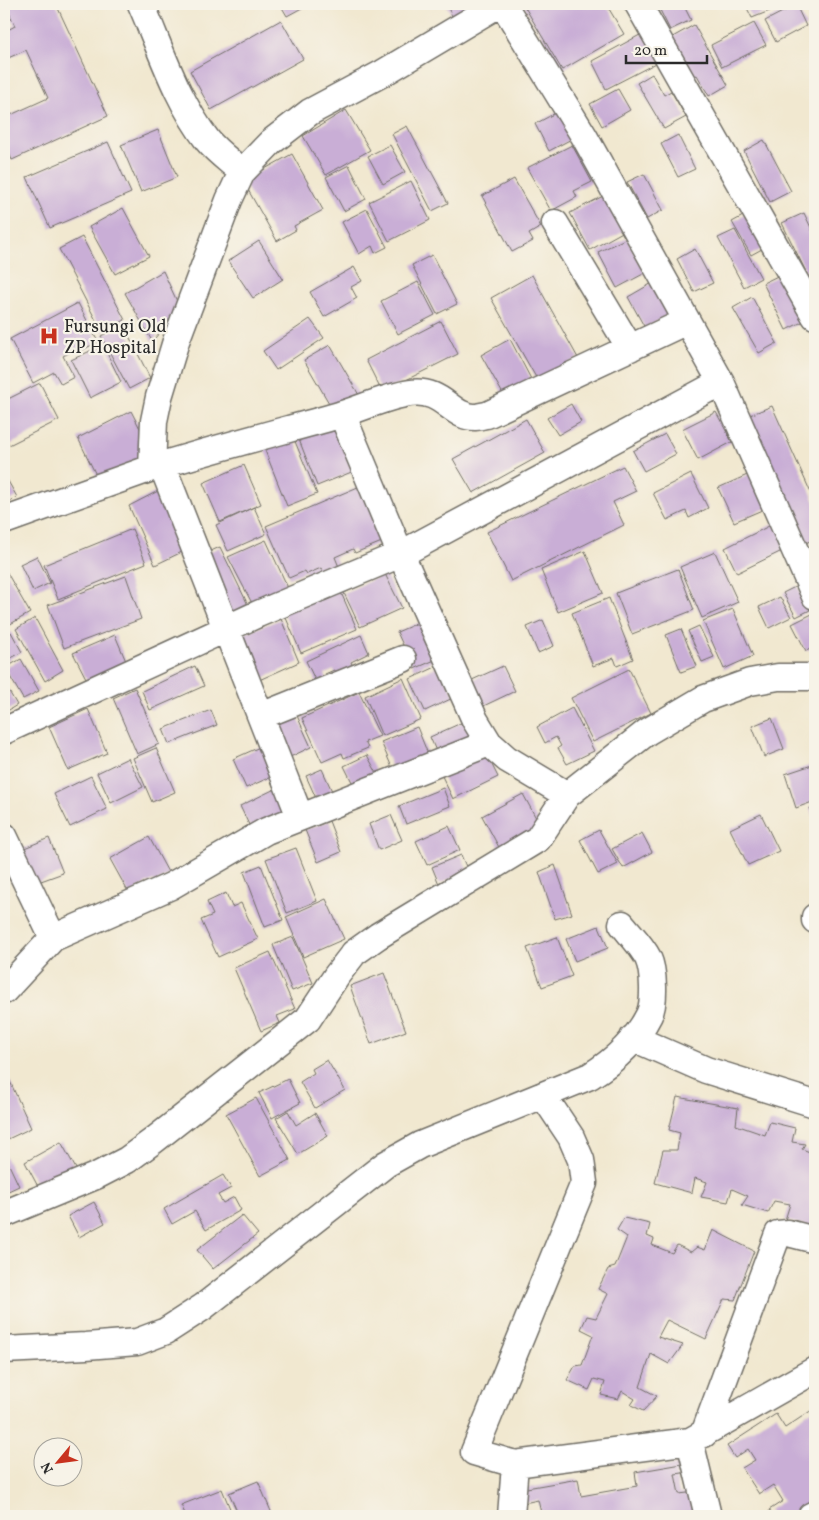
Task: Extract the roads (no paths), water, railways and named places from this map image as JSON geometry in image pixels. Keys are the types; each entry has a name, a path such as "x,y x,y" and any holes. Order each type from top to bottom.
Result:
{"street":[{"path":"141,4 171,75 189,111 209,142 242,172"},
{"path":"300,817 226,629 157,466 154,421 176,341 229,200 242,172 271,142 310,112 383,73 499,4"},
{"path":"503,4 584,136 721,382 815,596"},
{"path":"638,4 815,316"},
{"path":"555,223 630,348"},
{"path":"4,521 157,466 410,393 425,393 438,398 462,414 475,417 487,415 687,321"},
{"path":"4,731 226,629 401,554 721,382"},
{"path":"342,414 401,554 475,720 489,743 508,759 567,795"},
{"path":"261,716 402,659"},
{"path":"4,1214 98,1175 127,1160 153,1141 308,1019 354,953 378,936 538,839 550,824 567,795 648,732 703,699 750,682 778,677 815,677"},
{"path":"4,991 53,938 171,886 266,831 489,743"},
{"path":"4,836 53,938"},
{"path":"4,1350 137,1342 166,1331 203,1307 386,1164 420,1145 590,1076 611,1063 633,1038 650,1014 654,981 648,958 622,924"},
{"path":"633,1038 706,1070 815,1104"},
{"path":"543,1095 570,1137 581,1160 584,1182 474,1452 515,1464 697,1438 815,1370"},
{"path":"708,1516 697,1438 778,1234 788,1233 815,1240"},
{"path":"511,1516 515,1464"},
{"path":"811,1516 815,1514"}],"place":[{"name":"Fursungi Old ZP Hospital","path":"49,336"}]}
